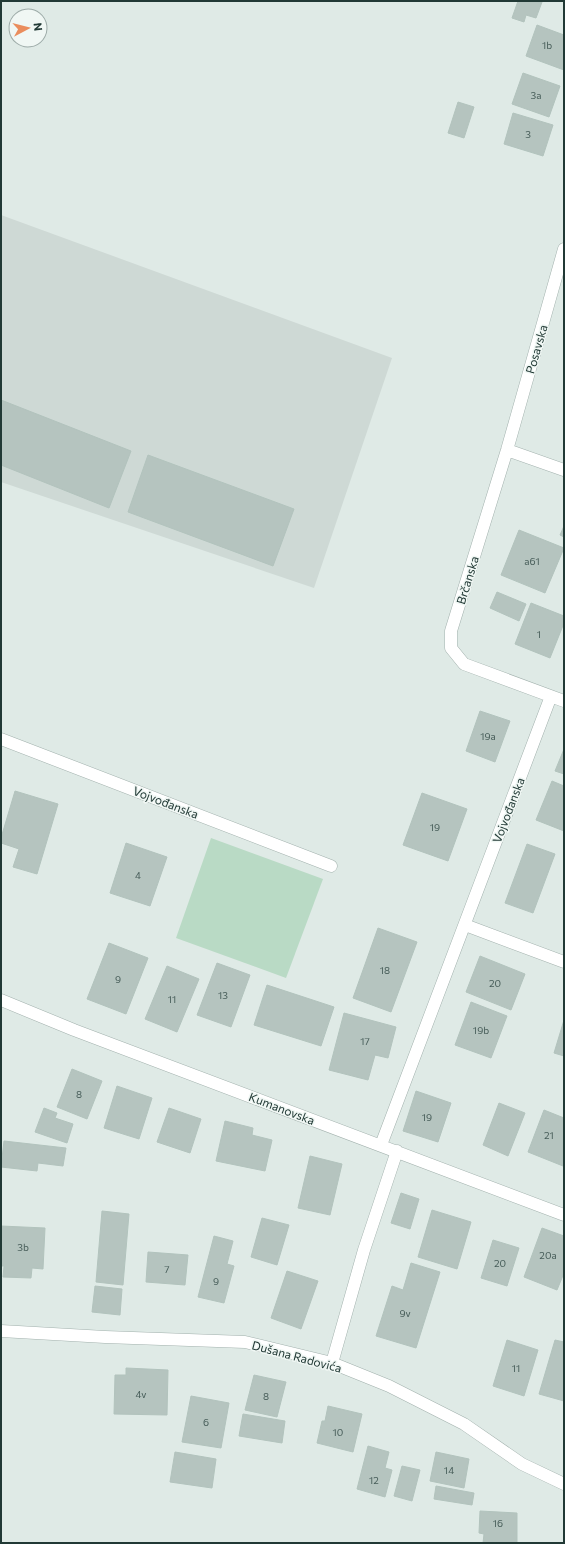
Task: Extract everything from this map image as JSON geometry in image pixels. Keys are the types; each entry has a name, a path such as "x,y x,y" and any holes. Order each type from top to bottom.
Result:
{"street":[{"name":"Posavska","path":"507,450 564,249"},
{"path":"507,450 564,470"},
{"name":"Brčanska","path":"507,450 451,631 452,648 464,664 564,701"},
{"name":"Vojvođanska","path":"381,1145 551,696"},
{"name":"Vojvođanska","path":"1,739 331,866"},
{"path":"465,925 564,962"},
{"name":"Kumanovska","path":"1,1000 74,1030 564,1215"},
{"path":"332,1363 364,1250 397,1151"},
{"name":"Dušana Radovića","path":"1,1331 105,1337 245,1342 332,1363 389,1386 464,1424 522,1464 564,1484"}],"shaded area":[{"path":"1,215 392,358 314,588 1,482"}],"green space":[{"path":"211,838 323,879 286,978 176,938"}],"building":[{"path":"518,1 542,2 536,18 526,15 524,22 512,18"},
{"path":"537,25 564,35 564,70 526,56"},
{"path":"523,73 560,86 549,117 512,104"},
{"path":"458,102 474,107 464,138 448,133"},
{"path":"513,113 553,125 543,156 504,144"},
{"path":"1,400 131,451 109,508 1,465"},
{"path":"148,455 294,509 273,566 128,512"},
{"path":"564,526 564,537 560,535"},
{"path":"519,530 564,548 545,593 501,575"},
{"path":"497,592 526,604 519,621 490,608"},
{"path":"531,603 564,616 564,623 550,658 515,644"},
{"path":"480,711 510,721 495,762 466,751"},
{"path":"564,749 564,774 555,771"},
{"path":"552,781 564,786 564,831 536,820"},
{"path":"15,791 58,804 37,874 13,867 19,849 1,843 1,838"},
{"path":"422,793 467,809 448,861 403,845"},
{"path":"126,843 167,857 150,906 110,893"},
{"path":"527,844 555,854 533,913 505,903"},
{"path":"378,928 417,942 391,1012 353,998"},
{"path":"109,943 148,958 126,1014 87,999"},
{"path":"480,956 525,974 511,1010 466,992"},
{"path":"217,963 250,975 231,1027 197,1015"},
{"path":"167,966 199,979 177,1032 145,1019"},
{"path":"267,985 334,1007 321,1046 254,1025"},
{"path":"471,1002 507,1016 491,1058 455,1045"},
{"path":"344,1013 396,1027 388,1058 375,1055 368,1080 329,1070"},
{"path":"564,1020 564,1056 554,1053"},
{"path":"72,1069 102,1081 87,1119 57,1107"},
{"path":"117,1086 152,1098 139,1139 104,1128"},
{"path":"416,1091 451,1103 438,1142 403,1131"},
{"path":"499,1103 525,1113 508,1156 483,1145"},
{"path":"44,1108 57,1113 55,1118 73,1124 67,1143 35,1132"},
{"path":"169,1108 201,1119 190,1153 157,1142"},
{"path":"544,1110 564,1118 563,1166 528,1152"},
{"path":"225,1121 253,1128 252,1135 272,1140 265,1171 216,1161"},
{"path":"4,1141 66,1148 63,1166 38,1163 37,1171 1,1167"},
{"path":"310,1156 342,1164 330,1215 298,1208"},
{"path":"401,1193 419,1199 410,1229 391,1223"},
{"path":"432,1210 471,1222 457,1269 418,1257"},
{"path":"102,1211 129,1214 123,1285 96,1282"},
{"path":"262,1218 289,1225 277,1265 251,1257"},
{"path":"1,1226 45,1228 43,1269 32,1268 31,1278 3,1277 4,1266 1,1266"},
{"path":"542,1228 564,1236 564,1273 557,1290 524,1277"},
{"path":"214,1236 233,1241 227,1264 234,1266 224,1303 198,1297"},
{"path":"493,1240 519,1248 507,1286 481,1278"},
{"path":"148,1252 188,1255 185,1285 146,1282"},
{"path":"411,1263 440,1272 416,1348 376,1336 392,1286 403,1290"},
{"path":"287,1271 318,1281 301,1329 271,1318"},
{"path":"95,1286 122,1289 120,1315 92,1312"},
{"path":"507,1340 538,1350 524,1396 493,1386"},
{"path":"555,1340 564,1342 564,1401 539,1394"},
{"path":"126,1368 168,1370 167,1415 114,1414 115,1375 126,1375"},
{"path":"254,1375 286,1382 277,1417 245,1410"},
{"path":"191,1396 229,1403 221,1448 182,1442"},
{"path":"328,1406 362,1414 353,1452 317,1443 322,1421 325,1421"},
{"path":"243,1414 285,1421 282,1443 239,1436"},
{"path":"368,1446 389,1452 385,1468 392,1470 385,1497 357,1489"},
{"path":"175,1452 216,1459 212,1488 170,1482"},
{"path":"436,1452 469,1459 464,1488 430,1481"},
{"path":"402,1466 420,1470 412,1501 394,1496"},
{"path":"436,1486 474,1493 472,1505 434,1499"},
{"path":"480,1511 517,1513 517,1543 483,1543 484,1534 479,1533"}]}
